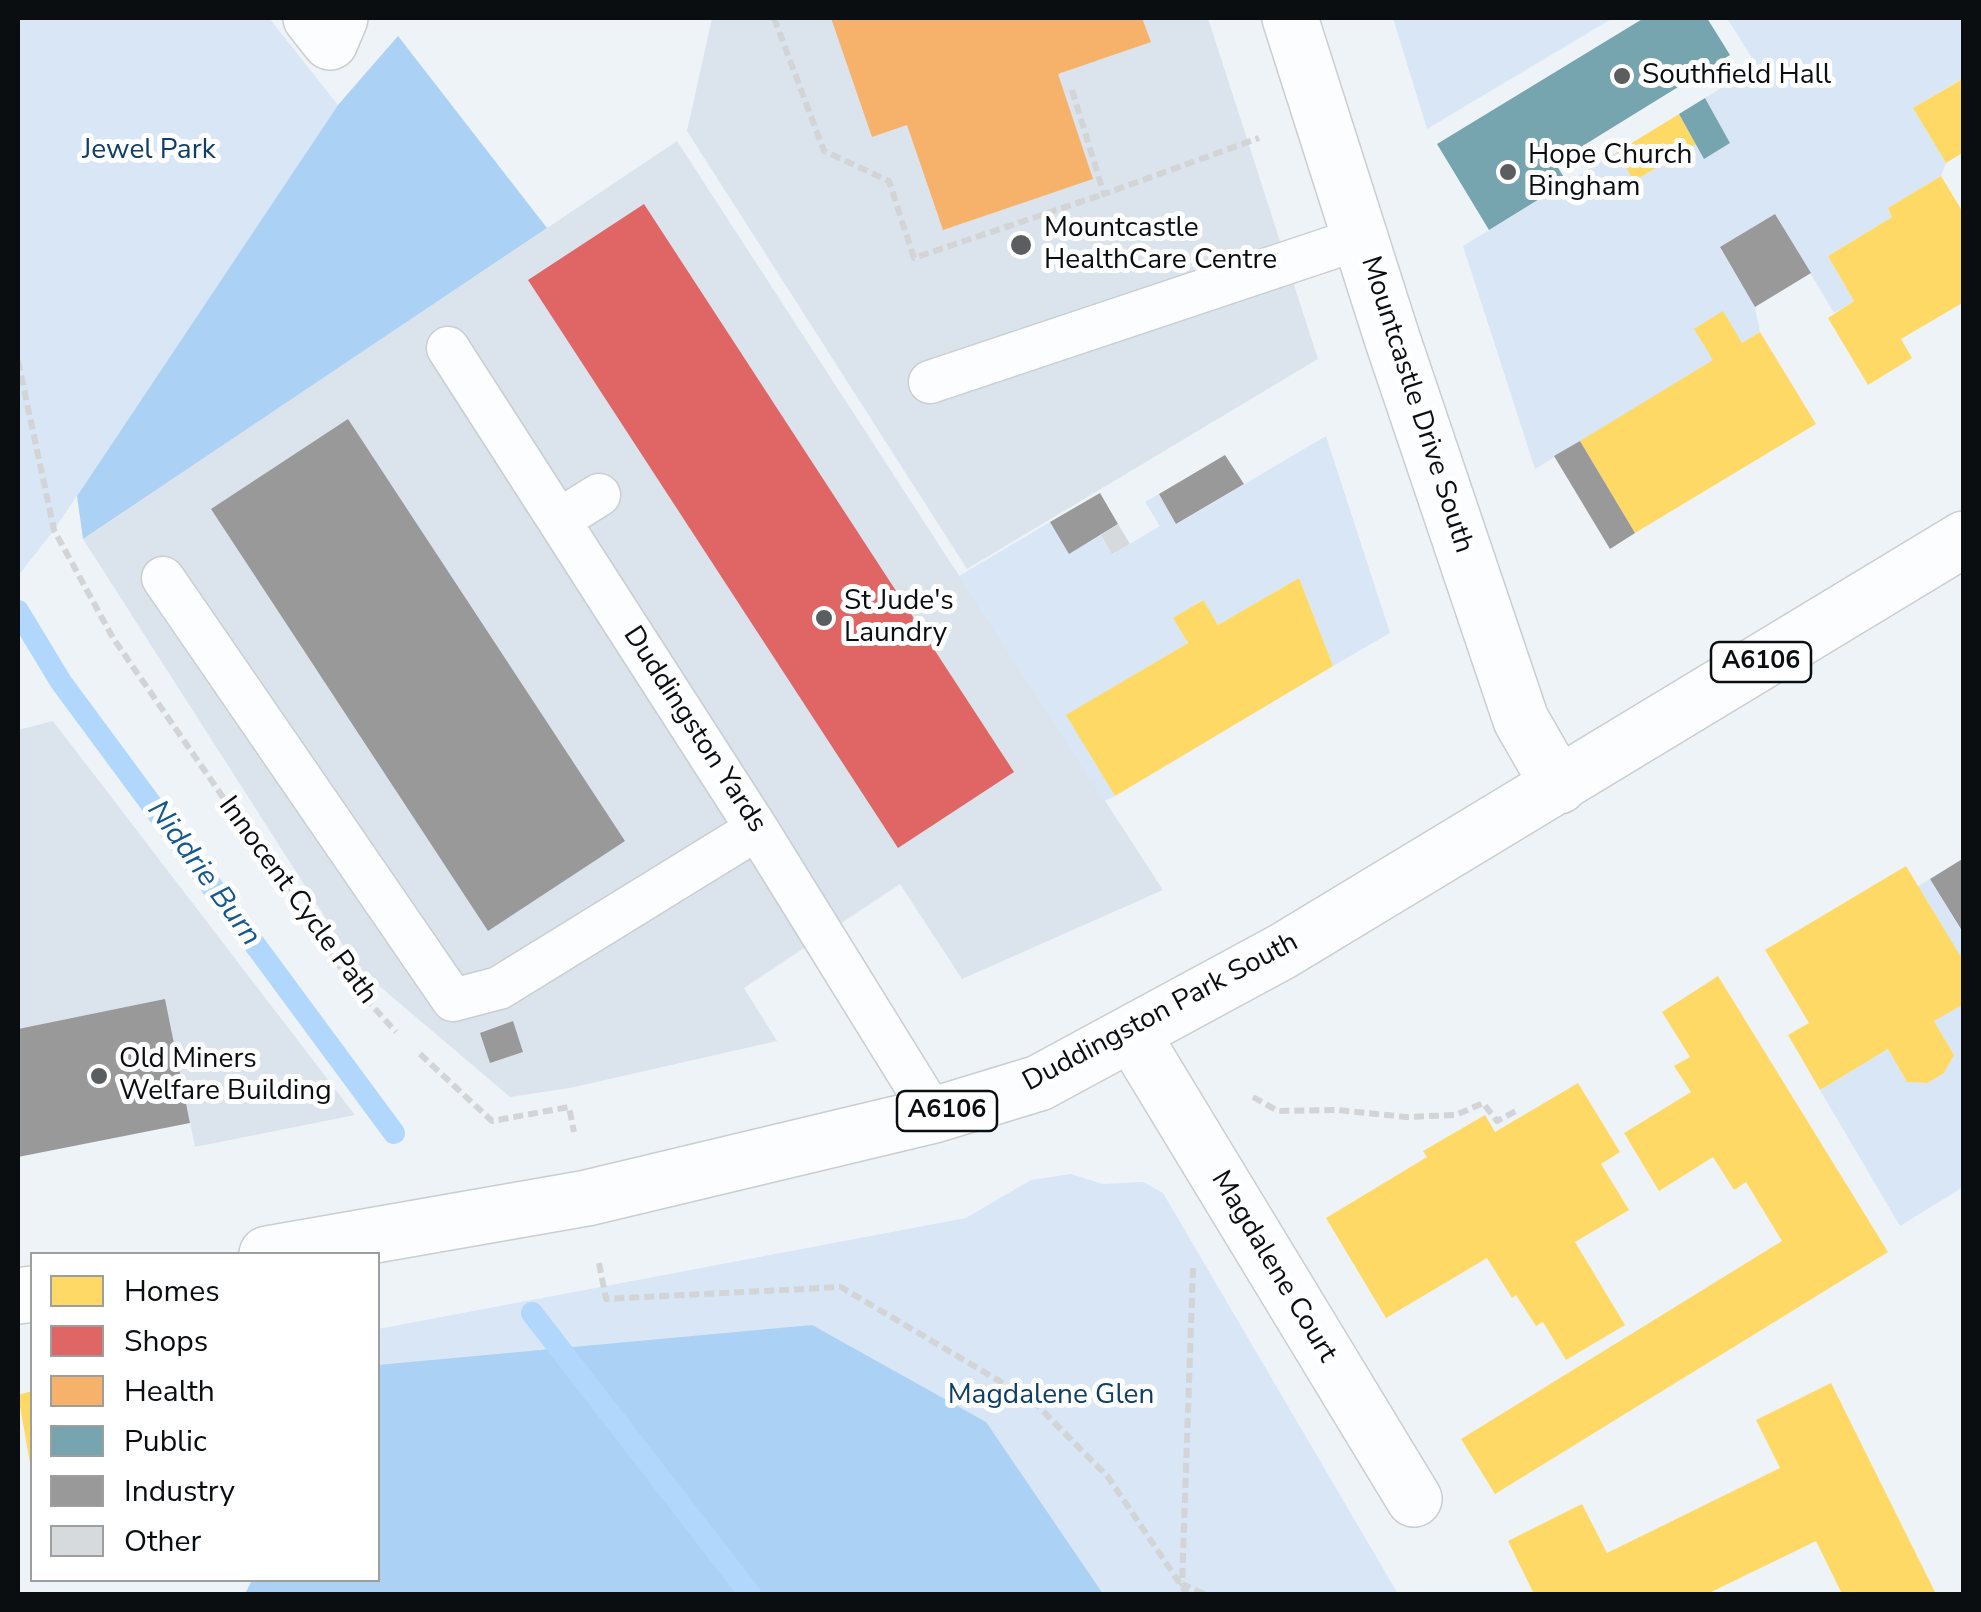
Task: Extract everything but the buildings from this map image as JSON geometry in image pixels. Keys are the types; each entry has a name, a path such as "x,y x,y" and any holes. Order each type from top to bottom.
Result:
{"main road":[{"path":"311,18 330,42 340,18"},
{"name":"Mountcastle Drive South","path":"1290,18 1521,720 1559,786"},
{"name":"Duddingston Park South","path":"278,1252 588,1198 934,1116 1039,1083 1282,950 1964,539"},
{"name":"Magdalene Court","path":"1132,1034 1414,1499"}],"lane":[{"path":"930,382 1362,238"},
{"name":"Duddingston Yards","path":"448,348 758,829 934,1116"},
{"path":"559,520 599,494"},
{"path":"164,578 453,1000 499,988 758,829"}],"path":[{"path":"774,18 824,151 889,181 914,258 1260,138"},
{"path":"1072,90 1104,194"},
{"name":"Innocent Cycle Path","path":"18,361 54,530 113,638 350,981 397,1033"},
{"path":"410,1045 492,1121 569,1106 606,1299 841,1287 1033,1401 1108,1477 1186,1594"},
{"path":"1180,1113 1248,1094 1278,1112 1338,1110 1406,1117 1456,1114 1483,1102 1496,1120 1516,1111"},
{"path":"1182,1584 1191,1276 1218,1176"},
{"path":"1182,1584 1204,1594"}],"shaded area":[{"name":"Mountcastle HealthCare Centre","path":"712,18 1208,18 1318,359 967,569 687,131"},
{"path":"398,36 547,228 83,539 77,496 338,105"},
{"path":"677,141 1163,890 962,979 900,884 744,988 777,1041 570,1088 510,1097 357,967 83,539"},
{"path":"53,721 355,1115 195,1147 165,1000 18,1029 18,730"},
{"path":"812,1325 986,1422 1103,1594 245,1594 251,1582 380,1582 380,1365"}],"green space":[{"name":"Jewel Park","path":"18,18 269,18 338,105 54,530 18,576"},
{"path":"1393,18 1613,18 1427,129"},
{"path":"1727,18 1963,18 1963,78 1913,108 1946,163 1941,176 1888,208 1892,217 1828,256 1854,301 1834,313 1776,215 1720,248 1755,307 1760,332 1535,469 1463,246 1617,152 1696,144 1705,158 1730,143 1705,98 1757,66"},
{"path":"1326,436 1390,633 1333,666 1299,578 1218,625 1202,600 1174,618 1188,643 1067,715 1115,796 1104,801 959,576 1050,522 1069,553 1101,535 1113,554 1160,526 1145,502 1159,494 1177,524"},
{"path":"1930,879 1963,934 1963,962 1918,886"},
{"path":"1963,1004 1963,1187 1900,1226 1820,1090 1888,1049 1907,1082 1928,1083 1944,1073 1954,1055 1934,1021"},
{"name":"Magdalene Glen","path":"1071,1174 1103,1184 1143,1182 1163,1193 1398,1594 386,1594 380,1573 380,1329 966,1218 1031,1180"}],"waterway":[{"name":"Niddrie Burn","path":"18,611 61,682 394,1133"},
{"name":"Niddrie Burn","path":"532,1313 750,1594"}],"place":[{"name":"Southfield Hall","path":"1622,76"},
{"name":"Hope Church Bingham","path":"1508,172"},
{"name":"Mountcastle HealthCare Centre","path":"1021,245"},
{"name":"St Jude's Laundry","path":"824,618"},
{"name":"Old Miners Welfare Building","path":"99,1076"}]}
